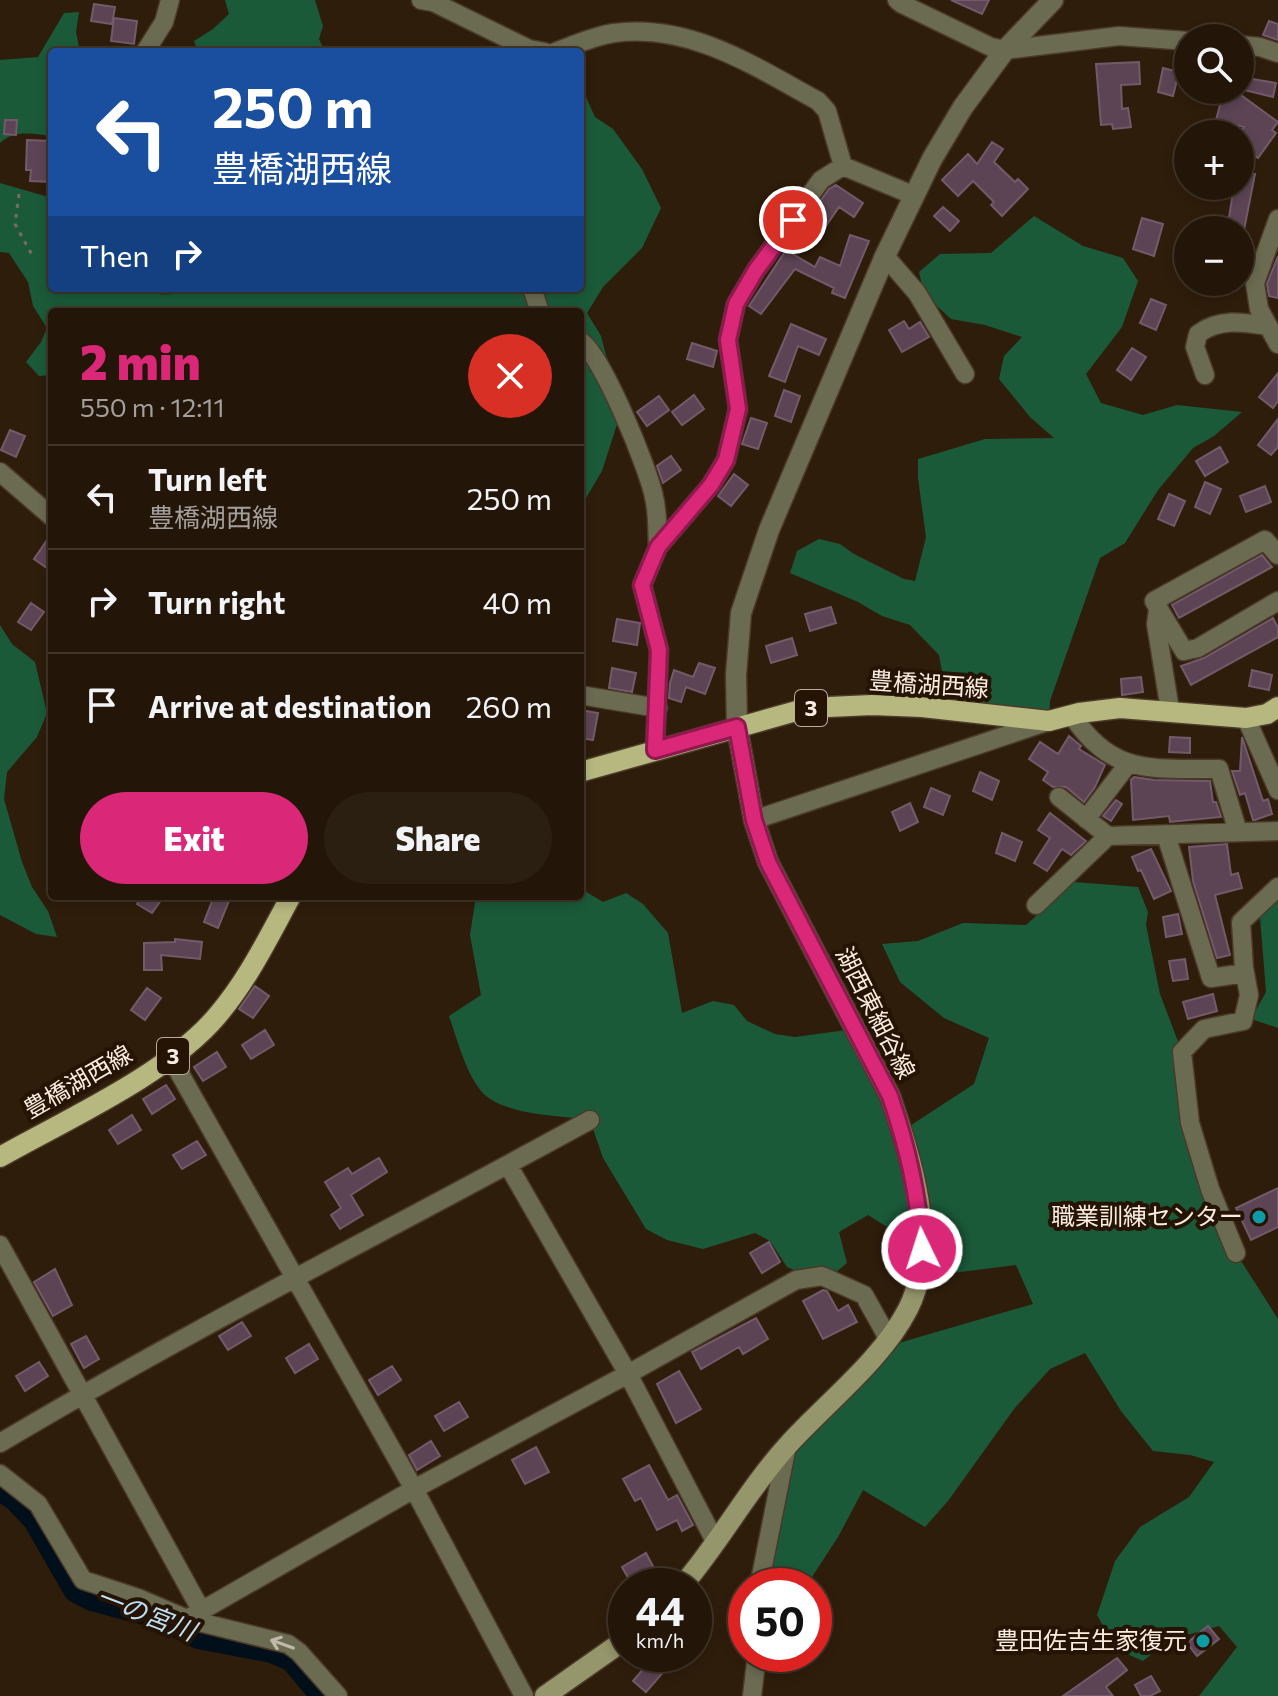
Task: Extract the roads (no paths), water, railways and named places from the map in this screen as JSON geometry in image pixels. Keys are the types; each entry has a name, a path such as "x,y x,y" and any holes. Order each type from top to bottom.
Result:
{"main road":[{"name":"豊橋湖西線","path":"584,771 807,708 872,705 922,707 1049,721 1120,708 1246,718 1267,714 1278,707"},
{"name":"湖西東細谷線","path":"695,1568 753,1487 787,1446 888,1338 915,1295 922,1260 919,1198 890,1096 768,862 754,820 737,727"},
{"name":"豊橋湖西線","path":"0,1157 171,1058 214,1019 244,982 289,900"},
{"path":"545,1696 608,1652"}],"street":[{"path":"148,48 164,22 170,0"},
{"path":"421,0 433,2 527,48"},
{"path":"897,0 991,47 1005,50 1119,36 1174,40"},
{"path":"737,727 736,675 741,613 769,530 885,256 932,159 963,107 1005,50 1053,0"},
{"path":"567,48 614,33 676,35 703,42 818,101 827,111 843,166"},
{"path":"1254,46 1278,53"},
{"path":"843,166 915,196"},
{"path":"655,750 659,650 642,585 658,547 711,485 726,460 738,409 728,340 736,304 756,270 821,180 843,166"},
{"path":"1278,219 1255,283 1259,309 1278,344"},
{"path":"885,256 917,293 965,374"},
{"path":"1205,375 1195,347 1198,334 1207,328 1236,321 1268,326"},
{"path":"584,344 602,370 654,497 658,547"},
{"path":"0,472 48,514"},
{"path":"1278,555 1265,540 1154,601 1184,651 1198,648 1278,601"},
{"path":"1158,610 1156,624 1170,710"},
{"path":"584,696 658,708"},
{"path":"1072,715 1093,741 1128,764 1157,768 1219,769 1238,832"},
{"path":"1246,718 1278,790"},
{"path":"754,820 1049,721"},
{"path":"1086,819 1128,764"},
{"path":"1059,797 1108,836 1278,831"},
{"path":"1166,835 1211,978 1245,973"},
{"path":"1036,905 1108,836"},
{"path":"1236,1253 1210,1189 1190,1123 1182,1052 1204,1029 1243,1021 1249,995 1241,922 1278,887"},
{"path":"171,1058 414,1489 524,1696"},
{"path":"0,1443 295,1276 590,1120"},
{"path":"508,1165 628,1374 715,1541"},
{"path":"0,1245 83,1394 194,1614"},
{"path":"194,1614 414,1489 796,1280 822,1276 864,1295 888,1338"},
{"path":"763,1568 787,1446"},
{"path":"0,1474 38,1504 83,1580 288,1644 338,1696"},
{"path":"752,1696 755,1672"}],"waterway":[{"name":"一の宮川","path":"0,1486 36,1518 77,1589 92,1597 163,1616 199,1635 272,1649 293,1658 325,1696"}],"place":[{"name":"職業訓練センター","path":"1259,1217"},
{"name":"豊田佐吉生家復元","path":"1203,1641"}]}
